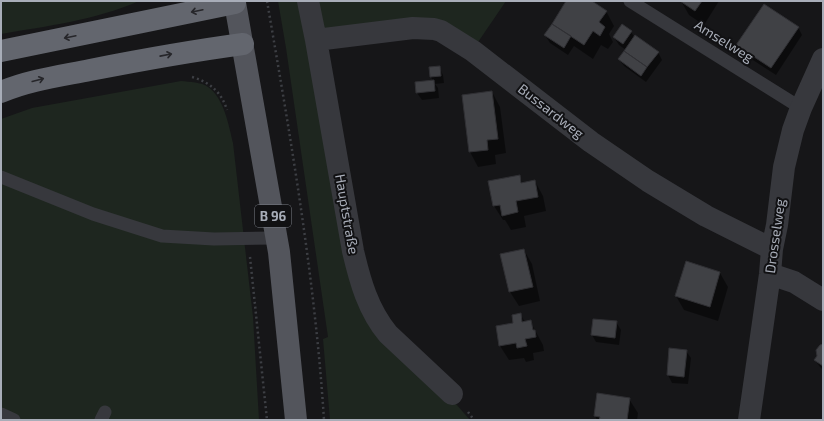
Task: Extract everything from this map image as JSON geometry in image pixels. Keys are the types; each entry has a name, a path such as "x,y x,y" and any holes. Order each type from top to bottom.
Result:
{"highway":[{"path":"1,51 235,3"},
{"path":"1,92 17,86 62,75 179,53 243,44"}],"main road":[{"path":"235,3 243,44"},
{"name":"B 96","path":"243,44 277,238 287,321 296,420"}],"street":[{"name":"Hauptstraße","path":"308,1 353,251 358,274 365,294 377,319 388,334 452,394"},
{"name":"Bussardweg","path":"316,40 413,28 434,29 441,31 473,51 591,142 648,181 706,216 772,249"},
{"name":"Drosselweg","path":"749,420 784,167 793,130 823,59"},
{"path":"770,274 794,282 823,300"}],"lane":[{"name":"Amselweg","path":"630,1 801,108"},
{"path":"1,176 93,214 162,236 214,239 277,238"},
{"path":"1,414 14,420"}],"path":[{"path":"267,1 297,183 320,359 324,420"}],"shaded area":[{"path":"1,1 139,1 123,8 89,18 1,34"},
{"path":"278,1 305,1 355,274 449,396 470,420 330,420 323,339 328,337"},
{"path":"312,1 506,1 474,48 450,32 319,37"},
{"path":"181,81 202,84 214,92 222,105 228,121 233,143 253,317 259,420 1,420 1,119 32,108"}],"building":[{"path":"566,1 592,1 607,11 599,22 605,27 600,36 593,31 584,45 552,24"},
{"path":"680,1 702,1 695,11"},
{"path":"764,4 799,27 771,68 736,45"},
{"path":"552,24 571,36 564,48 544,35"},
{"path":"622,24 632,31 623,44 613,37"},
{"path":"635,35 659,52 647,67 624,51"},
{"path":"624,51 647,67 641,76 618,59"},
{"path":"440,66 441,76 430,77 429,67"},
{"path":"434,80 435,91 416,93 415,82"},
{"path":"492,91 498,139 487,140 488,150 469,152 462,95"},
{"path":"520,175 521,183 535,180 538,197 516,201 518,212 502,216 500,205 493,206 488,181"},
{"path":"524,249 533,287 509,292 500,254"},
{"path":"686,261 720,272 710,307 675,296"},
{"path":"521,313 522,322 531,320 536,337 525,339 527,346 517,348 516,343 499,346 496,326 513,323 512,315"},
{"path":"593,319 617,321 615,338 591,335"},
{"path":"823,344 823,366 814,360 817,356 816,350"},
{"path":"669,348 687,350 684,377 667,375"},
{"path":"597,393 630,398 627,420 599,420 600,417 594,416"}]}
